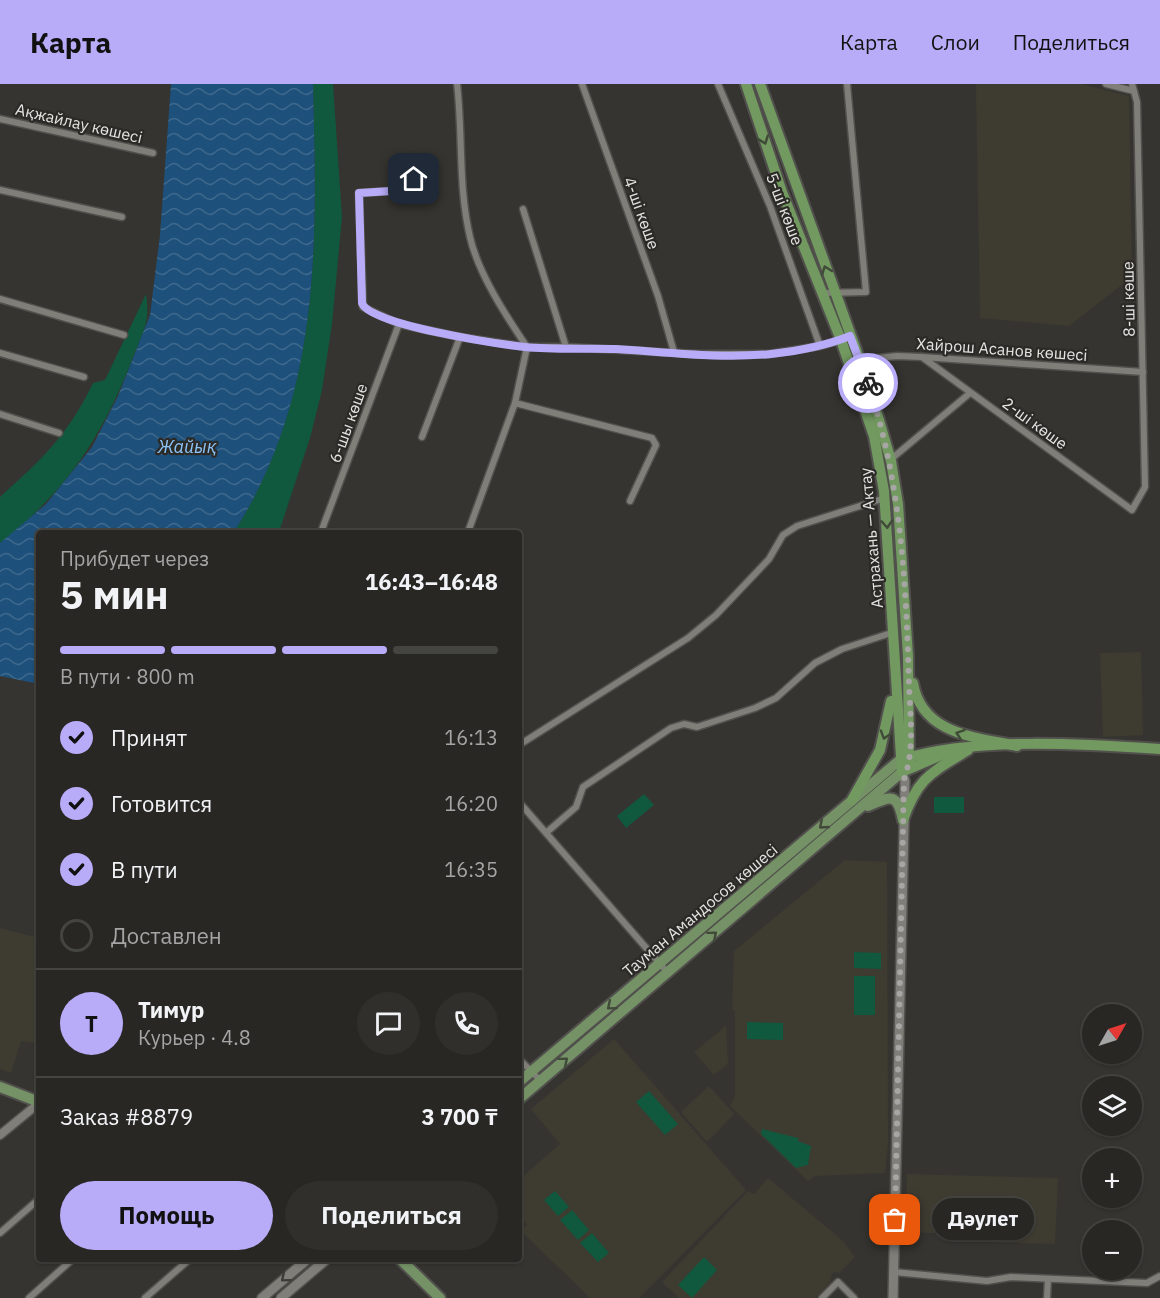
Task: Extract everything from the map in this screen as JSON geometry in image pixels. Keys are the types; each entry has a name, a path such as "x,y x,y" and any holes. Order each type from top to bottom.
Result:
{"highway":[{"name":"Астрахань — Актау","path":"746,84 779,182 822,293 860,360 880,417 898,504 908,656 905,767"},
{"name":"Астрахань — Актау","path":"760,84 834,293 874,436 885,498 894,632 893,656 905,767"},
{"path":"852,800 871,768 887,727 891,702 893,656 908,656 914,690 929,714 938,723 957,734 1017,746"},
{"path":"905,767 953,750 971,748 1099,745 1160,748"},
{"path":"903,820 910,801 922,781 940,766 971,748"}],"main road":[{"name":"Тауман Амандосов көшесі","path":"522,1079 852,800 905,767"},
{"name":"Тауман Амандосов көшесі","path":"522,1097 859,809 905,767"},
{"path":"893,1298 905,767"},
{"path":"859,809 887,797 892,798 900,805 903,820"},
{"path":"0,1087 36,1101"},
{"path":"262,1298 304,1262"},
{"path":"281,1298 323,1262"},
{"path":"403,1262 440,1298"}],"street":[{"path":"457,84 464,206 470,239 498,303 527,347 515,403 469,530"},
{"name":"4-шi көше","path":"582,84 658,296 674,352"},
{"name":"5-шi көше","path":"718,84 726,97 770,206 820,346"},
{"path":"822,293 866,292 847,84"},
{"path":"1106,84 1133,87"},
{"name":"8-шi көше","path":"1132,510 1145,487 1137,102 1133,87"},
{"name":"Ақжайлау көшесі","path":"0,119 153,153"},
{"path":"414,179 412,187 407,190 359,193 363,307 399,324 460,337 527,347 674,352 769,354 820,346 846,338"},
{"path":"0,190 122,218"},
{"path":"523,209 566,347"},
{"path":"0,299 124,335"},
{"name":"6-шы көше","path":"322,530 399,324"},
{"path":"422,437 460,337"},
{"path":"0,353 84,377"},
{"name":"Хайрош Асанов көшесі","path":"860,360 897,356 922,357 1143,372"},
{"name":"2-ші көше","path":"922,357 1132,510"},
{"path":"890,460 970,393"},
{"path":"515,403 652,438 656,445 630,501"},
{"path":"0,414 59,433"},
{"path":"522,743 688,638 716,615 754,572 769,559 783,535 797,526 885,498"},
{"path":"548,832 576,807 583,787 671,728 684,724 697,727 755,708 776,698 815,663 842,648 894,632"},
{"path":"522,805 548,832 668,973"},
{"path":"522,1062 541,1081"},
{"path":"0,1135 36,1105"},
{"path":"0,1233 36,1202"},
{"path":"29,1298 70,1262"},
{"path":"145,1298 186,1262"},
{"path":"894,1272 987,1281 1011,1277 1147,1283 1160,1276"},
{"path":"1047,1298 1048,1279"},
{"path":"822,1298 838,1282 854,1298"}],"shaded area":[{"path":"976,84 1082,84 1129,96 1132,277 1069,326 980,318"},
{"path":"1141,652 1143,735 1103,737 1100,653"},
{"path":"845,860 887,862 888,1143 885,1173 815,1176 808,1181 730,1106 735,1096 735,1011 732,1010 734,951"},
{"path":"0,928 36,937 36,1043 21,1041 11,1073 0,1069"},
{"path":"726,1026 728,1064 714,1075 694,1052"},
{"path":"614,1039 746,1190 639,1298 590,1298 522,1232 527,1225 522,1218 522,1177 560,1144 531,1109"},
{"path":"709,1086 734,1114 707,1142 681,1112"},
{"path":"907,1174 1058,1178 1055,1244 985,1242 981,1235 905,1232"},
{"path":"768,1178 843,1241 855,1257 839,1273 834,1272 831,1281 816,1298 679,1298 662,1282 748,1191 754,1194"}],"green space":[{"path":"313,84 333,84 342,217 332,324 322,390 310,438 280,530 235,530 263,479 284,426 299,371 308,315 313,259"},
{"path":"146,294 147,313 142,335 108,414 94,438 63,483 23,524 0,543 0,497 64,432 93,383 105,380"},
{"path":"644,794 654,805 626,828 617,816"},
{"path":"934,797 964,797 964,813 934,813"},
{"path":"854,952 881,953 881,969 854,968"},
{"path":"854,976 875,976 875,1015 854,1015"},
{"path":"747,1022 783,1023 783,1040 747,1039"},
{"path":"649,1091 678,1124 665,1135 636,1102"},
{"path":"762,1129 798,1138 798,1141 811,1146 808,1165 796,1168 761,1134"},
{"path":"555,1191 569,1207 558,1216 544,1200"},
{"path":"572,1210 589,1230 578,1240 560,1220"},
{"path":"592,1233 609,1253 598,1262 580,1243"},
{"path":"704,1257 717,1270 692,1298 678,1285"}],"water":[{"name":"Жайық","path":"171,84 313,84 315,201 308,316 299,371 284,426 263,480 235,530 36,530 36,683 0,676 0,543 46,504 92,447 118,396 150,315 160,235"}],"way so far":[{"path":"868,383 880,417 891,461 898,504 908,656 910,757 909,768 904,779 895,1220"}],"place":[{"name":"Дәулет","path":"895,1220"}],"route":[{"path":"414,179 412,187 407,190 359,193 362,303 366,310 399,324 460,337 527,347 696,354 769,354 820,346 850,336 868,383"}]}
